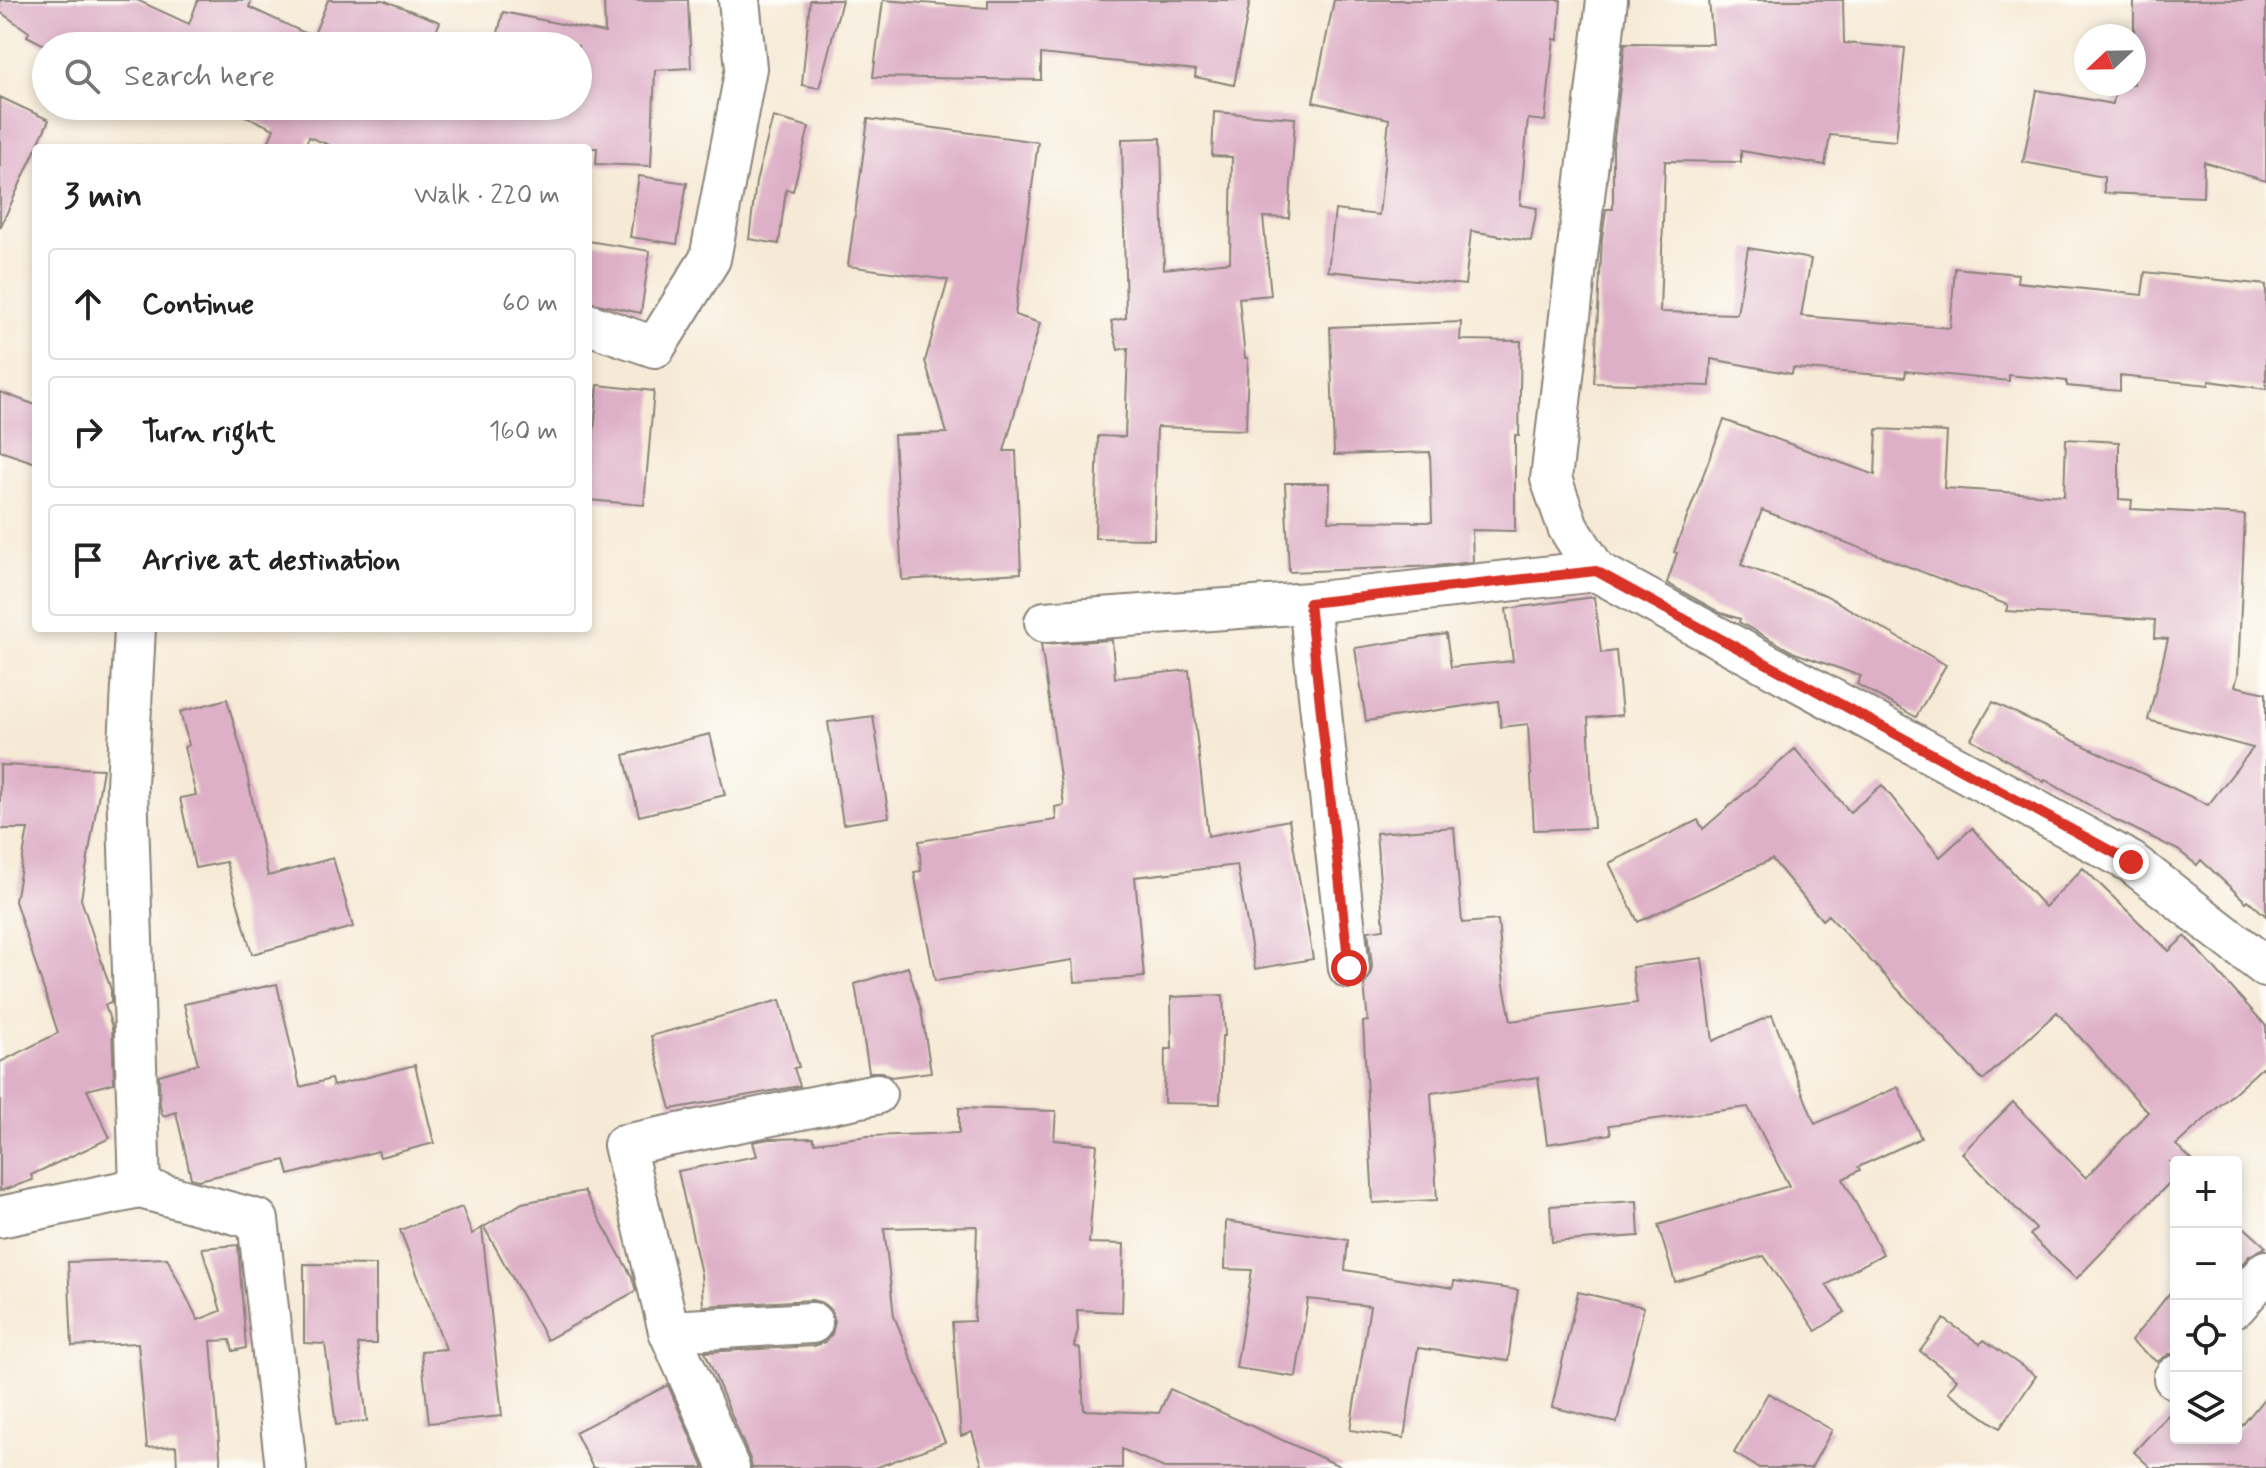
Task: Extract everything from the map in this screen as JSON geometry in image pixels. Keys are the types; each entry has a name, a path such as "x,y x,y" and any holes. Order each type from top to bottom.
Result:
{"street":[{"path":"592,325 655,347 710,259 746,68 739,0"},
{"path":"1607,0 1551,479 1568,527 1596,571 2131,862 2266,967"},
{"path":"1045,622 1309,603 1596,571"},
{"path":"1309,603 1349,968"},
{"path":"135,632 127,785 140,1188"},
{"path":"729,1468 669,1331 624,1145 876,1094"},
{"path":"0,1217 140,1188 258,1220 286,1468"},
{"path":"2241,1300 2266,1271"},
{"path":"669,1331 812,1323"}],"building":[{"path":"0,0 137,0 189,24 198,0 252,0 249,7 302,32 32,32 32,39 27,36 29,32 0,12"},
{"path":"328,0 383,0 440,22 436,32 315,32"},
{"path":"604,0 688,0 691,68 655,70 651,166 596,164 597,148 592,148 592,144 327,144 309,137 306,144 268,144 274,129 254,120 592,120 592,32 498,32 503,12 605,33"},
{"path":"810,0 842,0 819,88 802,85"},
{"path":"883,0 988,8 988,0 1250,0 1234,85 1195,77 1196,70 1041,54 1041,80 873,77"},
{"path":"1334,0 1561,0 1545,121 1528,119 1520,205 1537,208 1531,241 1471,231 1465,285 1328,271 1335,210 1379,215 1389,119 1313,102"},
{"path":"1709,0 1843,0 1844,43 1905,48 1896,141 1830,135 1825,165 1741,151 1741,162 1665,161 1660,312 1737,314 1748,248 1811,259 1801,316 1950,328 1955,268 2018,274 2017,282 2142,295 2145,272 2266,285 2266,389 2209,381 2209,385 2120,376 2120,391 2067,386 2067,381 2009,375 2009,381 1906,371 1905,377 1793,368 1792,374 1711,359 1710,386 1594,383 1602,238 1606,209 1613,209 1613,148 1625,43 1713,44"},
{"path":"2134,0 2266,0 2266,181 2204,162 2203,197 2104,193 2104,177 2023,162 2037,90 2113,104 2114,96 2146,96 2146,24 2134,24"},
{"path":"0,97 32,112 32,120 49,120 38,144 32,144 32,157 0,228"},
{"path":"1214,112 1295,118 1289,218 1263,217 1271,295 1239,298 1245,358 1248,358 1246,430 1157,427 1154,539 1095,538 1098,436 1125,437 1128,348 1118,350 1111,321 1126,318 1122,139 1161,138 1164,269 1230,262 1232,157 1212,156"},
{"path":"773,117 809,127 793,191 786,189 779,244 749,239 756,182"},
{"path":"868,119 1038,142 1015,315 1040,323 1004,451 1016,451 1021,573 902,580 894,435 947,433 925,361 948,280 848,266"},
{"path":"639,176 687,183 677,244 630,237"},
{"path":"592,242 650,251 641,313 592,303"},
{"path":"1461,322 1460,340 1521,341 1519,436 1515,435 1515,531 1472,530 1473,562 1289,572 1285,483 1330,483 1329,521 1432,522 1430,452 1334,455 1330,327"},
{"path":"598,385 654,391 644,505 592,500 592,454"},
{"path":"0,392 32,404 32,462 0,451"},
{"path":"1724,420 1875,475 1877,429 1947,432 1944,488 2064,496 2066,439 2119,442 2119,499 2132,500 2131,509 2245,515 2235,686 2266,693 2266,916 2248,900 2246,902 2201,860 2197,865 2178,850 2044,782 1971,739 1993,702 2208,805 2253,748 2148,720 2168,639 2154,638 2155,620 2006,611 2008,605 1762,510 1741,565 1825,595 1946,665 1916,717 1857,684 1861,676 1795,653 1739,622 1740,619 1721,613 1667,583 1677,553 1674,552"},
{"path":"1594,597 1601,653 1616,651 1622,715 1588,718 1594,828 1534,830 1528,724 1501,727 1498,701 1366,721 1355,648 1446,634 1451,667 1513,661 1506,609"},
{"path":"1112,640 1115,678 1189,670 1208,836 1289,820 1313,959 1255,969 1237,865 1135,877 1144,977 1075,982 1073,960 935,981 914,872 921,871 919,841 1056,820 1055,807 1064,805 1041,644"},
{"path":"227,699 244,760 268,876 333,858 353,927 252,954 226,862 195,868 180,798 196,795 184,747 189,745 180,712"},
{"path":"873,716 889,817 843,824 828,722"},
{"path":"710,734 725,795 639,816 624,755"},
{"path":"1795,749 1850,812 1882,785 1940,857 1972,828 2045,907 2083,868 2169,951 2185,936 2266,1026 2266,1064 2176,1145 2188,1156 2170,1156 2170,1182 2076,1279 2030,1235 2036,1229 1962,1153 2013,1102 2086,1178 2148,1112 2057,1012 1983,1080 1828,915 1822,920 1772,859 1638,922 1609,863 1698,820 1703,829"},
{"path":"0,765 103,769 81,899 111,990 111,1003 105,1005 112,1027 114,1083 87,1090 110,1138 31,1175 33,1180 0,1191 0,1062 58,1033 15,901 28,829 0,829"},
{"path":"1454,827 1462,923 1498,920 1511,1021 1637,1003 1632,967 1702,958 1713,1041 1772,1015 1815,1124 1898,1087 1921,1138 1858,1167 1860,1170 1843,1179 1883,1254 1826,1285 1845,1312 1816,1331 1764,1256 1675,1282 1658,1225 1789,1186 1748,1107 1609,1125 1611,1134 1547,1144 1538,1077 1431,1093 1437,1200 1373,1203 1363,1022 1368,1021 1364,985 1372,966 1368,931 1384,929 1376,833"},
{"path":"908,967 921,1009 931,1072 891,1077 883,1072 869,1072 855,984"},
{"path":"277,984 300,1087 331,1079 333,1086 415,1065 434,1143 380,1157 378,1151 289,1175 285,1160 199,1180 191,1178 176,1112 163,1116 160,1106 159,1075 198,1064 184,1004"},
{"path":"1223,995 1225,1036 1222,1036 1220,1104 1164,1103 1165,1049 1172,1049 1171,997"},
{"path":"780,1000 799,1067 794,1068 800,1086 671,1109 651,1036"},
{"path":"959,1108 1056,1111 1054,1140 1097,1144 1089,1243 1124,1244 1122,1312 1077,1310 1078,1330 1074,1346 1080,1349 1084,1410 1159,1413 1170,1389 1344,1468 1164,1468 1122,1449 1122,1468 983,1468 972,1432 961,1436 952,1322 974,1321 977,1226 884,1228 894,1316 945,1442 875,1468 752,1468 705,1352 814,1346 825,1342 832,1334 835,1321 831,1310 823,1303 812,1300 703,1306 701,1274 678,1171 757,1156 753,1142 769,1139 813,1138 815,1143 868,1136 959,1133"},
{"path":"584,1191 632,1277 636,1291 547,1340 484,1227 522,1203"},
{"path":"1637,1201 1639,1236 1552,1242 1550,1206"},
{"path":"462,1207 472,1234 482,1228 502,1416 429,1423 421,1351 446,1349 400,1230"},
{"path":"1226,1221 1348,1240 1345,1270 1453,1288 1454,1281 1518,1290 1508,1361 1418,1348 1404,1438 1350,1430 1370,1306 1308,1299 1296,1377 1236,1368 1252,1270 1225,1269"},
{"path":"2242,1225 2266,1247 2249,1256 2242,1264"},
{"path":"238,1245 246,1348 233,1351 230,1340 211,1341 221,1468 177,1468 176,1446 147,1448 138,1343 72,1346 68,1262 167,1258 198,1320 221,1311 202,1248"},
{"path":"304,1264 376,1265 376,1344 358,1344 367,1421 336,1425 325,1344 304,1343"},
{"path":"1578,1292 1644,1307 1617,1423 1552,1407"},
{"path":"2170,1292 2170,1354 2157,1362 2131,1341"},
{"path":"1944,1319 1980,1344 1984,1340 2036,1376 2000,1428 1948,1392 1957,1379 1920,1351"},
{"path":"668,1385 704,1468 593,1468 575,1432"},
{"path":"1768,1393 1832,1430 1811,1468 1759,1468 1734,1453"},
{"path":"2266,1396 2266,1468 2151,1468 2134,1452 2170,1413 2170,1444 2242,1444 2242,1426"}],"route":[{"path":"1349,968 1309,603 1596,571 2131,862"}]}
